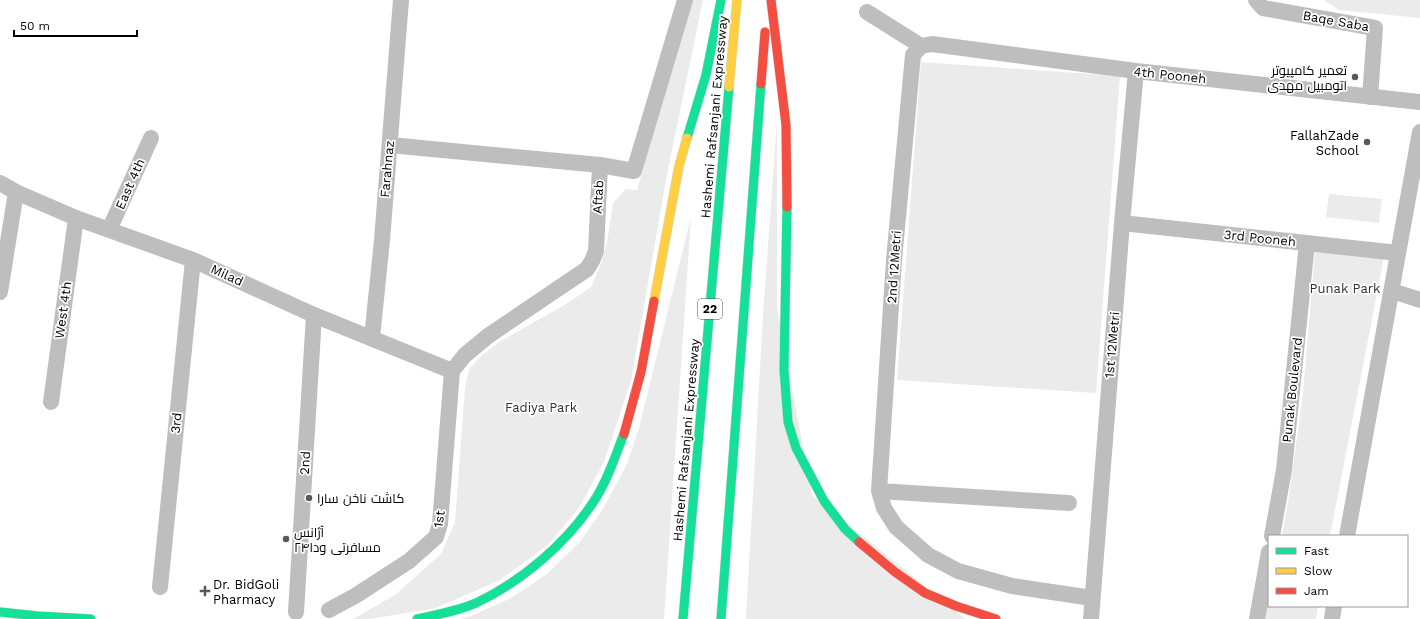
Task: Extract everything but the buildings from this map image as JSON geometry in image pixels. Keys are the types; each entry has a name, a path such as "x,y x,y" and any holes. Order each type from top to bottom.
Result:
{"highway":[{"path":"417,619 439,615 475,603 504,587 546,557 575,527 595,500 611,468 627,425 641,372 680,166 706,75 721,0"},
{"name":"Hashemi Rafsanjani Expressway","path":"683,619 737,0"},
{"path":"721,619 768,0"},
{"path":"771,0 786,125 788,241 784,370 788,422 796,448 824,501 845,530 865,548 925,593 956,606 996,619"},
{"path":"0,612 91,619"}],"street":[{"name":"Farahnaz","path":"372,338 390,146 401,0"},
{"path":"600,165 634,171 685,0"},
{"name":"Baqe Saba","path":"1256,0 1263,8 1375,28 1370,97"},
{"path":"867,12 921,46"},
{"name":"4th Pooneh","path":"921,46 932,44 1136,71 1420,102"},
{"name":"2nd 12Metri","path":"879,491 894,260 914,54 921,46"},
{"name":"1st 12Metri","path":"1091,619 1122,223 1136,71"},
{"path":"1347,535 1420,132"},
{"name":"East 4th","path":"109,230 151,138"},
{"name":"Aftab","path":"390,146 600,165 596,251 587,268 488,336 464,355 452,371"},
{"name":"Milad","path":"0,183 16,192 76,218 193,260 314,315 452,371"},
{"path":"0,292 16,192"},
{"name":"West 4th","path":"51,402 76,218"},
{"name":"3rd Pooneh","path":"1122,223 1398,253"},
{"name":"Punak Boulevard","path":"1272,535 1284,470 1307,243"},
{"name":"3rd","path":"160,587 193,260"},
{"path":"1392,291 1420,300"},
{"name":"2nd","path":"296,612 314,315"},
{"name":"1st","path":"329,610 355,596 409,561 436,537 440,524 452,371"},
{"path":"1069,503 879,491 884,508 896,527 928,555 958,571 1012,586 1092,598"},
{"path":"1257,619 1268,558"},
{"path":"1332,619 1334,607"}],"green space":[{"name":"Fadiya Park","path":"688,0 703,0 667,174 631,381 604,462 579,508 548,545 500,580 436,608 370,619 353,619 395,595 441,554 455,522 465,388 469,369 481,356 501,341 568,303 591,287 600,266 607,243 613,203 626,189 637,190 673,63"},
{"path":"1324,0 1420,0 1420,18 1339,10"},
{"path":"921,62 1120,76 1096,393 897,380"},
{"path":"777,121 777,308 812,495 966,619 746,619 763,315"},
{"path":"1329,194 1382,199 1379,223 1326,217"},
{"path":"691,217 664,619 461,619 511,598 547,574 579,543 603,509 627,464 639,428"},
{"name":"Punak Park","path":"1315,252 1384,257 1330,535 1282,535 1303,393"},
{"path":"1268,603 1268,607 1318,607 1316,619 1264,619"}],"traffic: fast":[{"path":"687,138 706,75 721,0"},
{"path":"721,619 761,84"},
{"path":"683,619 729,87"},
{"path":"787,207 784,370 788,422 796,448 824,501 845,529 859,542"},
{"path":"417,619 454,611 476,603 510,584 542,560 570,532 594,501 607,476 624,434"},
{"path":"0,612 91,619"}],"traffic: slow":[{"path":"729,87 737,0"},
{"path":"654,301 679,166 687,138"}],"traffic: jam":[{"path":"771,0 786,125 787,207"},
{"path":"761,84 765,32"},
{"path":"624,434 641,372 654,301"},
{"path":"859,542 895,572 925,593 956,606 996,619"}],"place":[{"name":"تعمیر کامپیوتر اتومبیل مهدی","path":"1355,77"},
{"name":"FallahZade School","path":"1367,142"},
{"name":"کاشت ناخن سارا","path":"309,498"},
{"name":"آژانس مسافرتی ودا۲۴","path":"286,539"},
{"name":"Dr. BidGoli Pharmacy","path":"205,591"}]}
